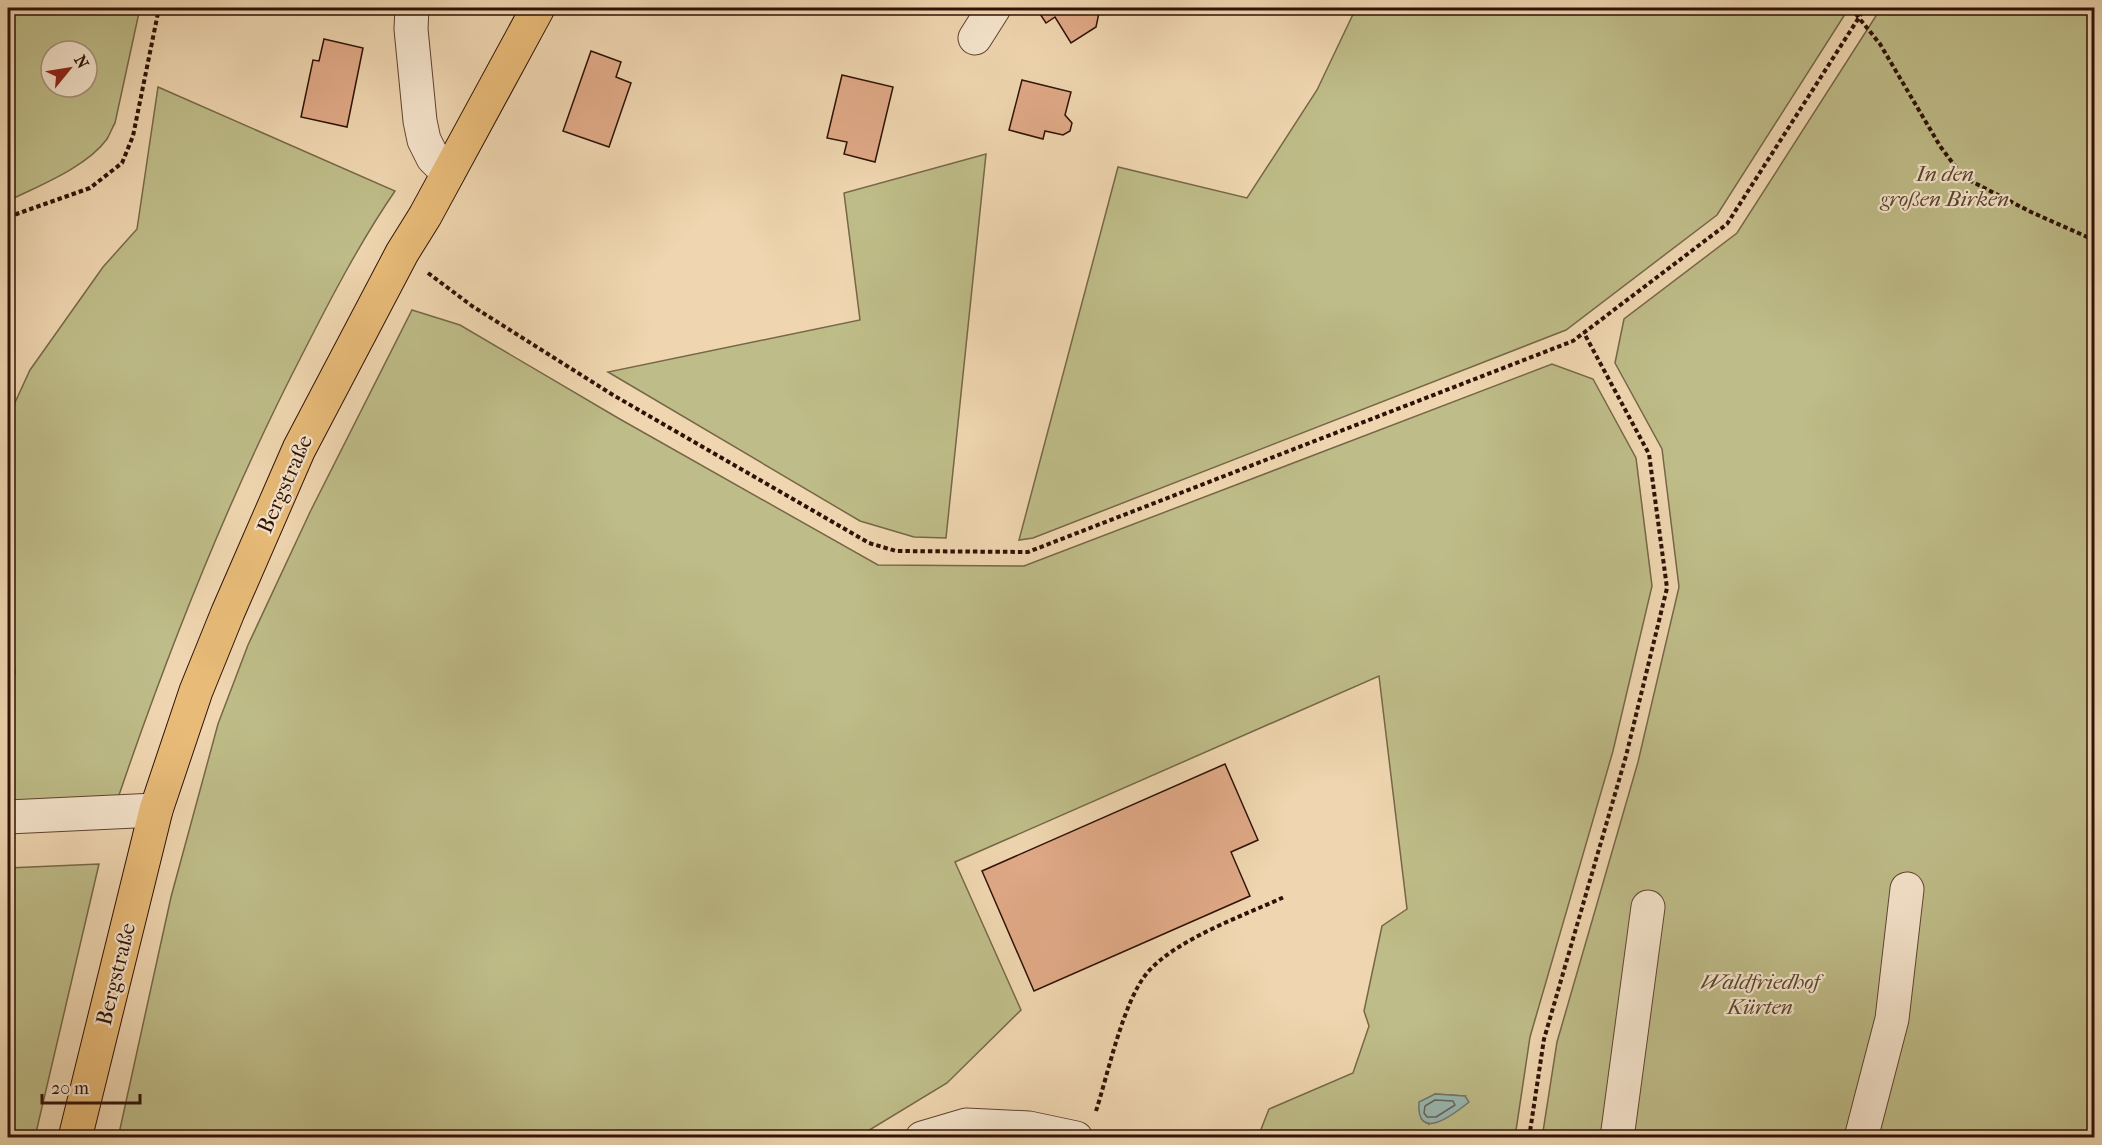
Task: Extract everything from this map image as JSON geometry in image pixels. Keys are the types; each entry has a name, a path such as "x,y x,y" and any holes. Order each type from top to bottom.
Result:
{"main road":[{"name":"Bergstraße","path":"75,1137 156,810 196,691 299,449 402,253 538,8"}],"street":[{"path":"412,8 411,29 424,140 433,158 448,173"},
{"path":"975,38 994,8"},
{"path":"8,817 156,810"},
{"path":"1861,1137 1892,1019 1907,890"},
{"path":"1617,1137 1648,907"},
{"path":"922,1137 966,1125 1029,1128 1086,1126"}],"path":[{"path":"8,217 90,188 122,163 133,136 159,8"},
{"path":"1851,8 1880,44 1940,146 1964,177 2031,212 2094,240"},
{"path":"402,253 472,306 613,395 869,543 896,551 1028,552 1573,341 1727,224 1865,8"},
{"path":"1529,1137 1544,1040 1626,756 1667,588 1649,453 1584,333"},
{"path":"1086,1126 1129,1004 1147,973 1183,944 1284,897"}],"green space":[{"path":"8,8 140,8 115,123 107,139 75,167 8,201"},
{"path":"1356,8 1849,8 1717,215 1566,330 1033,538 1019,540 1118,167 1247,198 1317,90"},
{"path":"1881,8 2094,8 2094,1137 1542,1138 1557,1042 1638,762 1679,587 1662,449 1615,363 1624,319 1737,233"},
{"path":"158,87 395,191 335,291 250,461 202,572 158,684 118,798 10,802 8,683 15,674 8,577 8,431 12,409 30,370 103,267 137,229"},
{"path":"986,154 946,538 914,537 860,521 608,372 860,320 844,193"},
{"path":"412,310 460,325 618,418 878,565 1024,566 1552,364 1593,379 1636,458 1652,586 1613,751 1530,1037 1515,1137 1258,1137 1269,1109 1353,1073 1369,1026 1364,1011 1382,926 1407,909 1379,676 955,862 1021,1010 947,1083 858,1137 118,1138 171,897 218,724 248,645 311,510","holes":["1435,1094 1465,1096 1429,1124"]},
{"path":"99,864 35,1137 8,1137 8,868"}],"water":[{"path":"1435,1094 1465,1096 1469,1102 1445,1119 1429,1123 1423,1121 1419,1102"}],"building":[{"path":"1036,8 1100,8 1096,27 1071,43 1055,17 1046,23"},
{"path":"324,39 363,48 347,127 301,117 313,60 319,61"},
{"path":"591,51 621,62 616,77 631,83 609,147 563,131"},
{"path":"842,75 893,87 875,162 844,154 847,142 827,138"},
{"path":"1022,80 1071,92 1065,115 1072,123 1070,131 1063,135 1045,131 1043,139 1009,130"},
{"path":"8,569 12,633 8,634"},
{"path":"1225,764 1258,840 1231,852 1250,896 1034,991 982,871"}],"park label":[{"name":"In den großen Birken","path":"1945,186"},
{"name":"Waldfriedhof Kürten","path":"1760,994"}]}
